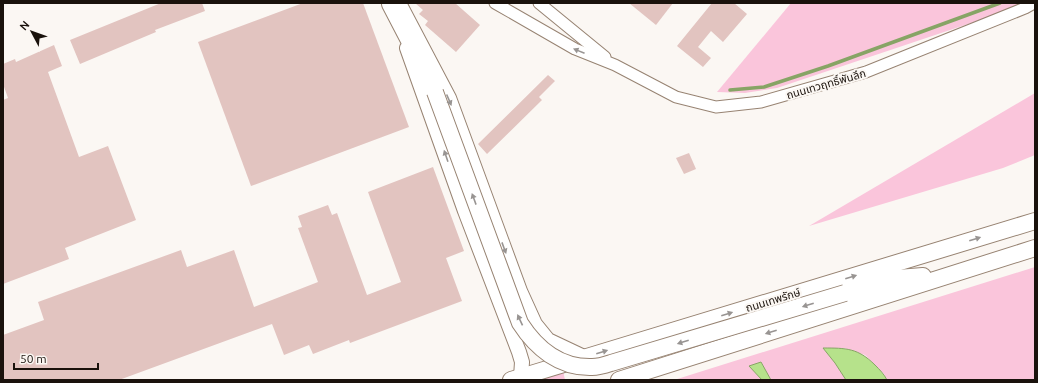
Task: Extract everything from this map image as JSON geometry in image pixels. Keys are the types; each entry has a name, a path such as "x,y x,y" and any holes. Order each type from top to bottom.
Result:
{"main road":[{"path":"393,3 435,92 520,323 528,336 543,351 557,359 575,366 593,367 611,363 898,278 954,273"},
{"name":"ถนนเทพรักษ์","path":"516,379 1035,221"},
{"path":"619,380 1035,248"}],"street":[{"path":"393,3 449,98 520,291 535,324 548,340 584,358"},
{"path":"393,3 465,211 522,362 516,379"},
{"name":"ถนนเทวฤทธิ์พันลึก","path":"495,3 575,50 615,65 676,97 716,107 761,102 866,72 1025,8 1034,3"},
{"name":"ถนนเทวฤทธิ์พันลึก","path":"538,3 615,65"},
{"path":"513,337 524,342 529,341 535,331 535,324"}],"shaded area":[{"path":"791,3 1025,3 1022,6 777,88 745,93 717,92"},
{"path":"1035,93 1035,155 1003,168 809,226"},
{"path":"1035,267 1035,380 887,380 884,374 865,355 844,348 823,348 846,380 771,380 761,362 750,367 762,380 674,380"},
{"path":"823,348 851,350 863,355 875,365 887,380 846,380"},
{"path":"761,362 771,380 762,380 749,366"},
{"path":"563,370 565,380 533,380"}],"building":[{"path":"161,3 202,3 205,11 155,30 156,32 80,64 70,40"},
{"path":"303,3 363,3 409,127 251,186 198,42"},
{"path":"415,3 455,3 480,25 456,52 425,25 428,21 419,14 423,10"},
{"path":"629,3 673,3 656,25"},
{"path":"712,3 734,3 747,14 723,42 711,31 698,47 711,58 703,67 677,46"},
{"path":"54,45 62,66 48,72 79,157 108,146 136,220 65,248 69,259 3,284 3,100 8,98 3,84 3,64 15,59 16,62"},
{"path":"548,75 555,81 539,97 542,100 487,154 478,144"},
{"path":"689,153 696,169 684,174 676,158"},
{"path":"433,167 464,251 446,258 462,301 350,343 349,340 313,354 309,345 284,355 272,324 119,380 3,380 3,335 44,320 38,302 181,250 187,267 234,250 254,307 318,282 298,228 302,227 298,216 328,205 332,215 337,213 367,295 401,282 368,192"}],"waterway":[{"path":"730,90 764,87 828,66 1000,3"}]}
